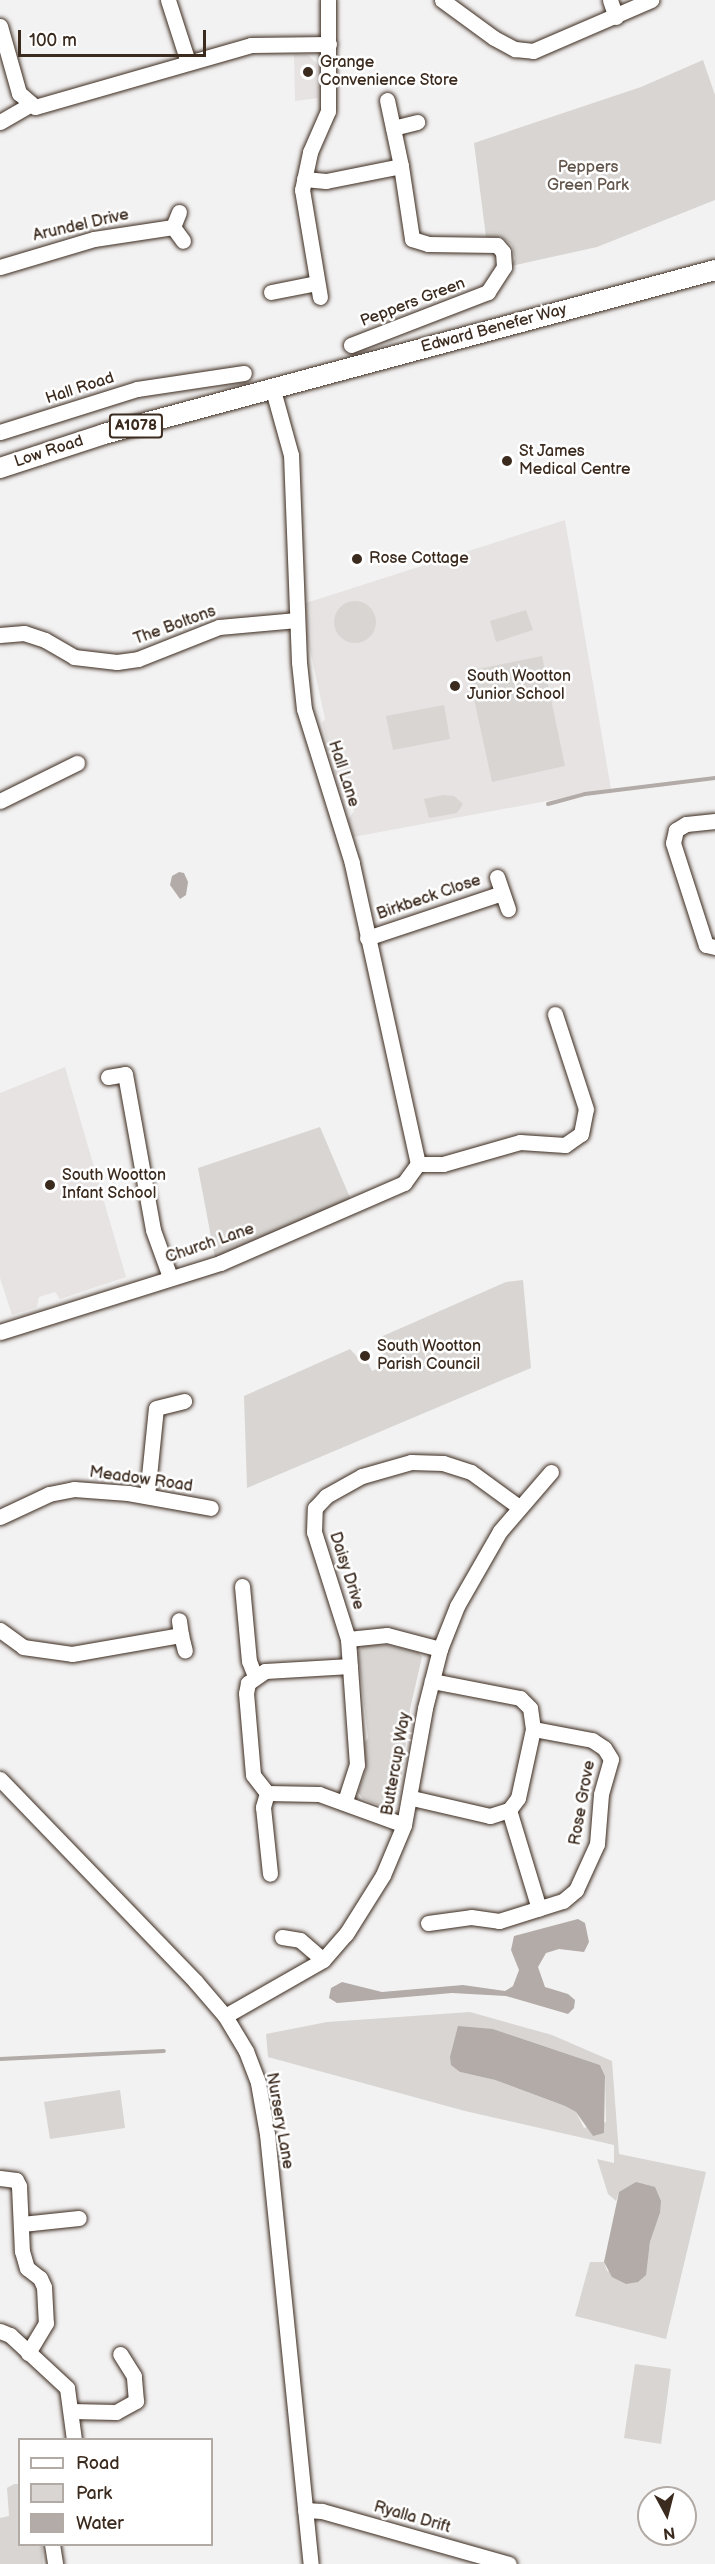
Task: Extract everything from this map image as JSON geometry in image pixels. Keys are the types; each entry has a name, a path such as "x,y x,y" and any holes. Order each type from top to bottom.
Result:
{"main road":[{"name":"Edward Benefer Way","path":"273,390 715,270"},
{"name":"Low Road","path":"0,468 104,434 273,390"}],"street":[{"path":"168,0 188,62"},
{"path":"271,292 318,290 302,205 303,179 327,111 328,0"},
{"path":"442,0 515,49 533,51 651,0"},
{"path":"610,0 616,17"},
{"path":"0,26 19,93 29,105"},
{"path":"0,122 29,105 43,107 251,45 329,44"},
{"name":"Peppers Green","path":"351,345 468,303 493,287 504,267 503,252 497,245 428,244 412,239 401,166 387,100"},
{"path":"393,128 417,122"},
{"path":"303,179 326,181 401,166"},
{"path":"179,212 173,227 183,241"},
{"name":"Arundel Drive","path":"0,267 94,239 173,227"},
{"name":"Hall Road","path":"0,432 36,428 138,392 237,377"},
{"name":"Hall Lane","path":"273,390 291,455 297,620 304,709 346,840 418,1164"},
{"name":"The Boltons","path":"0,635 24,633 45,640 74,657 117,662 138,659 225,625 297,620"},
{"path":"0,801 77,763"},
{"path":"715,821 686,824 676,830 673,843 706,945 715,947"},
{"name":"Birkbeck Close","path":"497,877 508,909"},
{"name":"Birkbeck Close","path":"367,938 502,893"},
{"path":"418,1164 443,1164 520,1142 565,1145 581,1134 586,1109 555,1014"},
{"path":"108,1077 132,1072 153,1230 170,1277"},
{"name":"Church Lane","path":"0,1332 220,1263 404,1184 418,1164"},
{"path":"147,1496 154,1402 184,1401"},
{"name":"Daisy Drive","path":"345,1801 357,1765 348,1639 312,1521 315,1508 326,1496 383,1467 411,1462 443,1463 471,1472 519,1507"},
{"name":"Buttercup Way","path":"225,2016 323,1960 346,1934 382,1875 404,1825 412,1798 432,1681 440,1649 472,1578 519,1507 551,1472"},
{"name":"Meadow Road","path":"0,1517 49,1494 74,1489 147,1496 211,1508"},
{"path":"242,1586 249,1661 255,1676"},
{"path":"0,1630 23,1647 72,1654 180,1628 185,1651"},
{"path":"348,1639 387,1635 440,1649"},
{"path":"350,1666 285,1669 255,1676 246,1693 252,1763 258,1786 267,1793 319,1794 345,1801 404,1825"},
{"path":"412,1798 490,1816 509,1810 518,1798 533,1730 530,1708 520,1698 432,1681"},
{"name":"Rose Grove","path":"428,1923 471,1917 499,1921 563,1901 576,1890 597,1844 601,1794 611,1760 604,1748 592,1740 533,1730"},
{"name":"Nursery Lane","path":"0,1779 225,2016 242,2042 258,2083 267,2134 311,2564"},
{"path":"267,1793 263,1807 270,1874"},
{"path":"509,1810 540,1909"},
{"path":"282,1937 300,1940 323,1960"},
{"path":"0,2178 16,2180 22,2223 22,2251 27,2268 40,2278 44,2287 46,2323 28,2353"},
{"path":"22,2223 79,2218"},
{"path":"0,2331 10,2335 67,2388 74,2438"},
{"path":"71,2411 116,2412 136,2401 134,2376 120,2354"},
{"name":"Ryalla Drift","path":"305,2510 322,2511 509,2564"},
{"path":"52,2546 55,2564"}],"shaded area":[{"path":"294,54 308,55 317,64 318,98 295,101"},
{"name":"South Wootton Junior School","path":"565,520 611,789 353,837 348,820 354,811 350,793 340,789 322,723 325,719 307,636 306,603"},
{"name":"South Wootton Infant School","path":"65,1067 126,1277 60,1299 55,1292 39,1297 37,1307 12,1315 0,1278 0,1093"}],"green space":[{"name":"Peppers Green Park","path":"703,60 715,95 715,200 597,247 511,266 515,259 512,245 501,237 486,237 474,143 641,87"},
{"path":"355,601 363,602 370,607 375,614 375,630 370,637 363,642 355,643 347,642 340,637 335,630 334,622 335,614 340,607 347,602"},
{"path":"526,610 533,630 496,642 490,621"},
{"path":"542,656 565,766 492,782 468,671"},
{"path":"444,705 450,739 393,750 386,716"},
{"path":"443,795 454,796 463,804 457,813 429,818 424,799"},
{"path":"320,1127 351,1200 215,1258 198,1168"},
{"path":"523,1280 531,1368 247,1488 244,1396 350,1349 361,1361 366,1359 372,1371 387,1364 376,1339 506,1282"},
{"path":"388,1645 418,1652 422,1657 410,1709 402,1773 393,1806 389,1809 363,1799 358,1792 366,1769 364,1743 368,1738 358,1652 363,1646"},
{"path":"470,2012 552,2035 612,2061 619,2154 706,2172 666,2339 575,2316 590,2262 604,2262 607,2271 645,2275 650,2242 660,2213 619,2192 616,2201 608,2194 597,2159 614,2163 614,2145 465,2111 268,2057 266,2034 327,2022","holes":["493,2029 600,2065 605,2076 606,2122 584,2128 576,2112 565,2106 495,2080 460,2072"]},
{"path":"120,2090 125,2128 50,2139 44,2102"},
{"path":"635,2364 671,2369 661,2444 624,2438"},
{"path":"18,2484 18,2546 42,2546 43,2564 0,2564 0,2518 9,2516 7,2488"}],"water":[{"path":"179,872 184,873 188,882 186,895 180,899 170,885 172,876"},
{"path":"578,1919 585,1923 589,1942 584,1952 559,1949 546,1953 538,1967 545,1987 568,1994 575,2000 574,2008 568,2014 506,1996 452,1993 337,2003 329,1998 331,1988 342,1982 382,1992 463,1985 505,1991 513,1986 519,1970 511,1950 514,1936"},
{"path":"458,2026 493,2029 600,2065 605,2076 604,2133 593,2136 576,2112 565,2106 495,2080 460,2072 451,2065 450,2057"},
{"path":"636,2182 655,2187 661,2201 660,2213 650,2242 646,2275 638,2282 626,2284 612,2277 604,2262 619,2192"}],"waterway":[{"path":"548,804 585,794 715,778"},
{"path":"0,2059 164,2051"}],"place":[{"name":"Grange Convenience Store","path":"308,72"},
{"name":"St James Medical Centre","path":"507,461"},
{"name":"Rose Cottage","path":"357,559"},
{"name":"South Wootton Junior School","path":"455,686"},
{"name":"South Wootton Infant School","path":"50,1185"},
{"name":"South Wootton Parish Council","path":"365,1356"}]}
